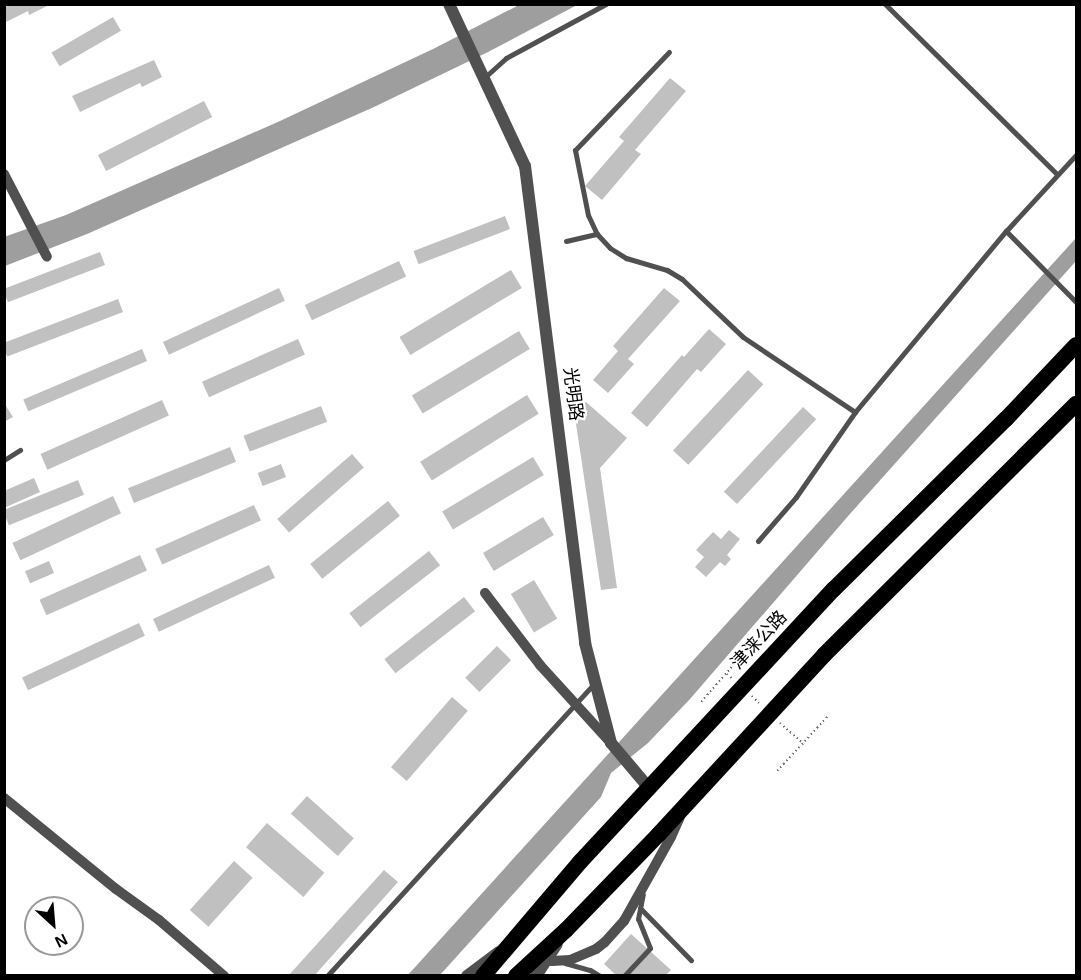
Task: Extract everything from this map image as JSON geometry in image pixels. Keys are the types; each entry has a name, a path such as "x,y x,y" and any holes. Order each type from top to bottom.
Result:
{"highway":[{"name":"津涞公路","path":"483,975 503,949 649,788 834,589 1006,419 1077,345"},
{"path":"516,975 542,959 566,930 824,656 1077,404"}],"street":[{"name":"光明路","path":"449,4 483,72 525,166 585,643 611,743 649,788"},
{"path":"4,174 47,257"},
{"path":"485,593 540,665 611,743"},
{"path":"4,798 224,975"},
{"path":"536,975 542,959 561,962 589,952 605,942 624,921 671,837 684,806"},
{"path":"467,975 503,949"}],"lane":[{"path":"483,72 606,4"},
{"path":"885,4 1057,174"},
{"path":"669,52 575,150 588,215 597,234 610,248 626,258 667,270 682,279 743,337 855,412"},
{"path":"758,541 796,497 855,412 1006,231 1077,155"},
{"path":"1006,231 1077,303"},
{"path":"566,241 597,234"},
{"path":"4,460 20,450"},
{"path":"327,975 596,683"},
{"path":"624,975 650,948 639,923 645,883"},
{"path":"640,908 691,960"},
{"path":"561,962 600,975"}],"path":[{"path":"701,702 750,646"},
{"path":"777,771 828,716"}],"shaded area":[{"path":"519,5 577,5 488,52 374,107 87,234 5,266 4,237 66,215 280,121 433,49"},
{"path":"1076,238 1076,261 849,515 690,699 648,743 611,773 601,797 440,975 407,976"}],"building":[{"path":"4,4 51,4 29,15 28,11 4,23"},
{"path":"113,17 121,31 60,66 52,52"},
{"path":"154,60 162,77 142,87 140,83 80,112 72,96"},
{"path":"670,78 686,91 635,150 641,154 602,200 585,186 624,141 619,137"},
{"path":"204,101 212,117 106,171 98,155"},
{"path":"505,216 510,229 419,264 414,251"},
{"path":"100,252 105,265 8,302 4,289"},
{"path":"399,261 406,276 312,320 305,305"},
{"path":"511,270 522,288 410,355 400,337"},
{"path":"279,288 285,301 169,355 163,342"},
{"path":"664,288 680,301 628,359 634,364 608,393 593,380 618,351 613,346"},
{"path":"118,299 123,312 7,357 4,343"},
{"path":"709,329 726,344 701,372 697,369 647,427 631,413 682,355 684,357"},
{"path":"519,331 530,349 423,413 412,395"},
{"path":"298,339 305,355 209,397 202,382"},
{"path":"142,349 147,361 28,411 23,399"},
{"path":"748,370 763,384 688,465 673,450"},
{"path":"527,395 539,414 432,480 420,462"},
{"path":"162,400 169,416 47,470 40,454"},
{"path":"586,402 627,438 600,468 617,588 601,590 573,404"},
{"path":"4,403 13,417 4,422"},
{"path":"321,406 327,422 250,452 244,436"},
{"path":"803,407 816,419 737,504 724,492"},
{"path":"230,447 236,462 134,503 128,488"},
{"path":"352,454 364,468 289,533 277,519"},
{"path":"533,457 544,475 453,530 442,512"},
{"path":"281,464 286,477 263,486 258,473"},
{"path":"34,478 40,492 4,508 4,491"},
{"path":"78,480 84,495 9,525 4,510"},
{"path":"113,496 121,513 20,560 12,543"},
{"path":"388,501 400,516 322,579 310,564"},
{"path":"254,505 261,521 162,564 155,549"},
{"path":"543,517 554,535 494,571 483,553"},
{"path":"729,530 740,539 727,555 731,559 725,566 720,562 706,577 695,567 704,557 696,550 713,532 721,539"},
{"path":"429,551 440,565 360,627 349,613"},
{"path":"140,555 147,571 46,615 40,600"},
{"path":"49,561 54,573 30,583 25,571"},
{"path":"269,565 275,578 159,632 153,619"},
{"path":"534,580 557,619 534,632 511,594"},
{"path":"464,597 475,611 395,673 384,659"},
{"path":"139,623 145,636 28,690 22,678"},
{"path":"497,646 511,660 479,692 465,678"},
{"path":"452,697 468,711 407,781 391,767"},
{"path":"307,796 354,838 338,856 291,814"},
{"path":"267,823 324,873 303,897 246,847"},
{"path":"234,861 253,878 208,927 190,910"},
{"path":"384,870 398,882 314,976 288,976"},
{"path":"631,934 671,970 665,976 617,976 604,964"}]}
